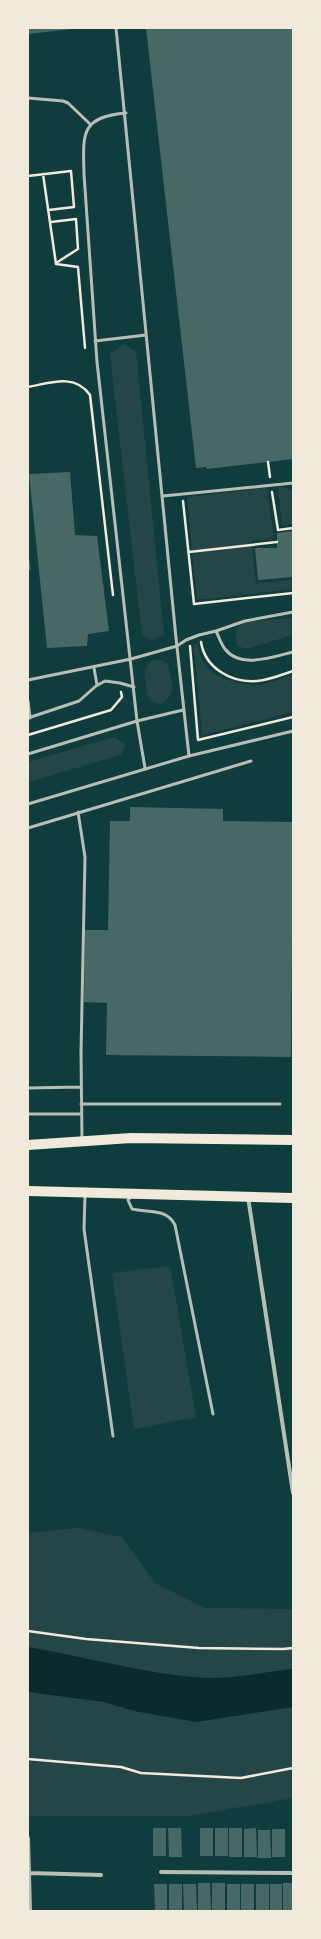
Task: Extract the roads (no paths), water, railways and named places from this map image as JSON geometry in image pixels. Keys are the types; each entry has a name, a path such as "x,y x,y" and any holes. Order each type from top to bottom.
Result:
{"main road":[{"path":"28,1145 82,1143 131,1138 293,1140"},
{"path":"28,1191 293,1198"}],"street":[{"path":"248,1196 293,1493"},
{"path":"28,1838 30,1911"},
{"path":"161,1872 293,1873"},
{"path":"29,1873 101,1876"}],"lane":[{"path":"116,28 126,113 146,335 183,710 189,756"},
{"path":"28,98 63,101 68,103 90,124"},
{"path":"126,113 99,118 90,124 85,134 83,148 95,341 117,551 131,659 137,721 145,768"},
{"path":"95,341 146,335"},
{"path":"163,496 293,483"},
{"path":"28,680 94,668 131,659 177,646 186,640 199,635 216,632 245,621 293,612"},
{"path":"216,632 224,648 232,656 244,660 259,659 293,652"},
{"path":"94,668 99,684"},
{"path":"28,701 29,718 79,701 99,684 110,681 134,687"},
{"path":"28,754 137,721 183,710"},
{"path":"28,804 145,768 293,731"},
{"path":"28,828 251,761"},
{"path":"78,812 85,857 81,1087 82,1143"},
{"path":"28,1088 81,1087"},
{"path":"81,1104 280,1104"},
{"path":"28,1114 81,1114"},
{"path":"85,1193 84,1229 113,1436"},
{"path":"133,1194 128,1200 132,1209 165,1213 172,1218 175,1225 212,1414"}]}
